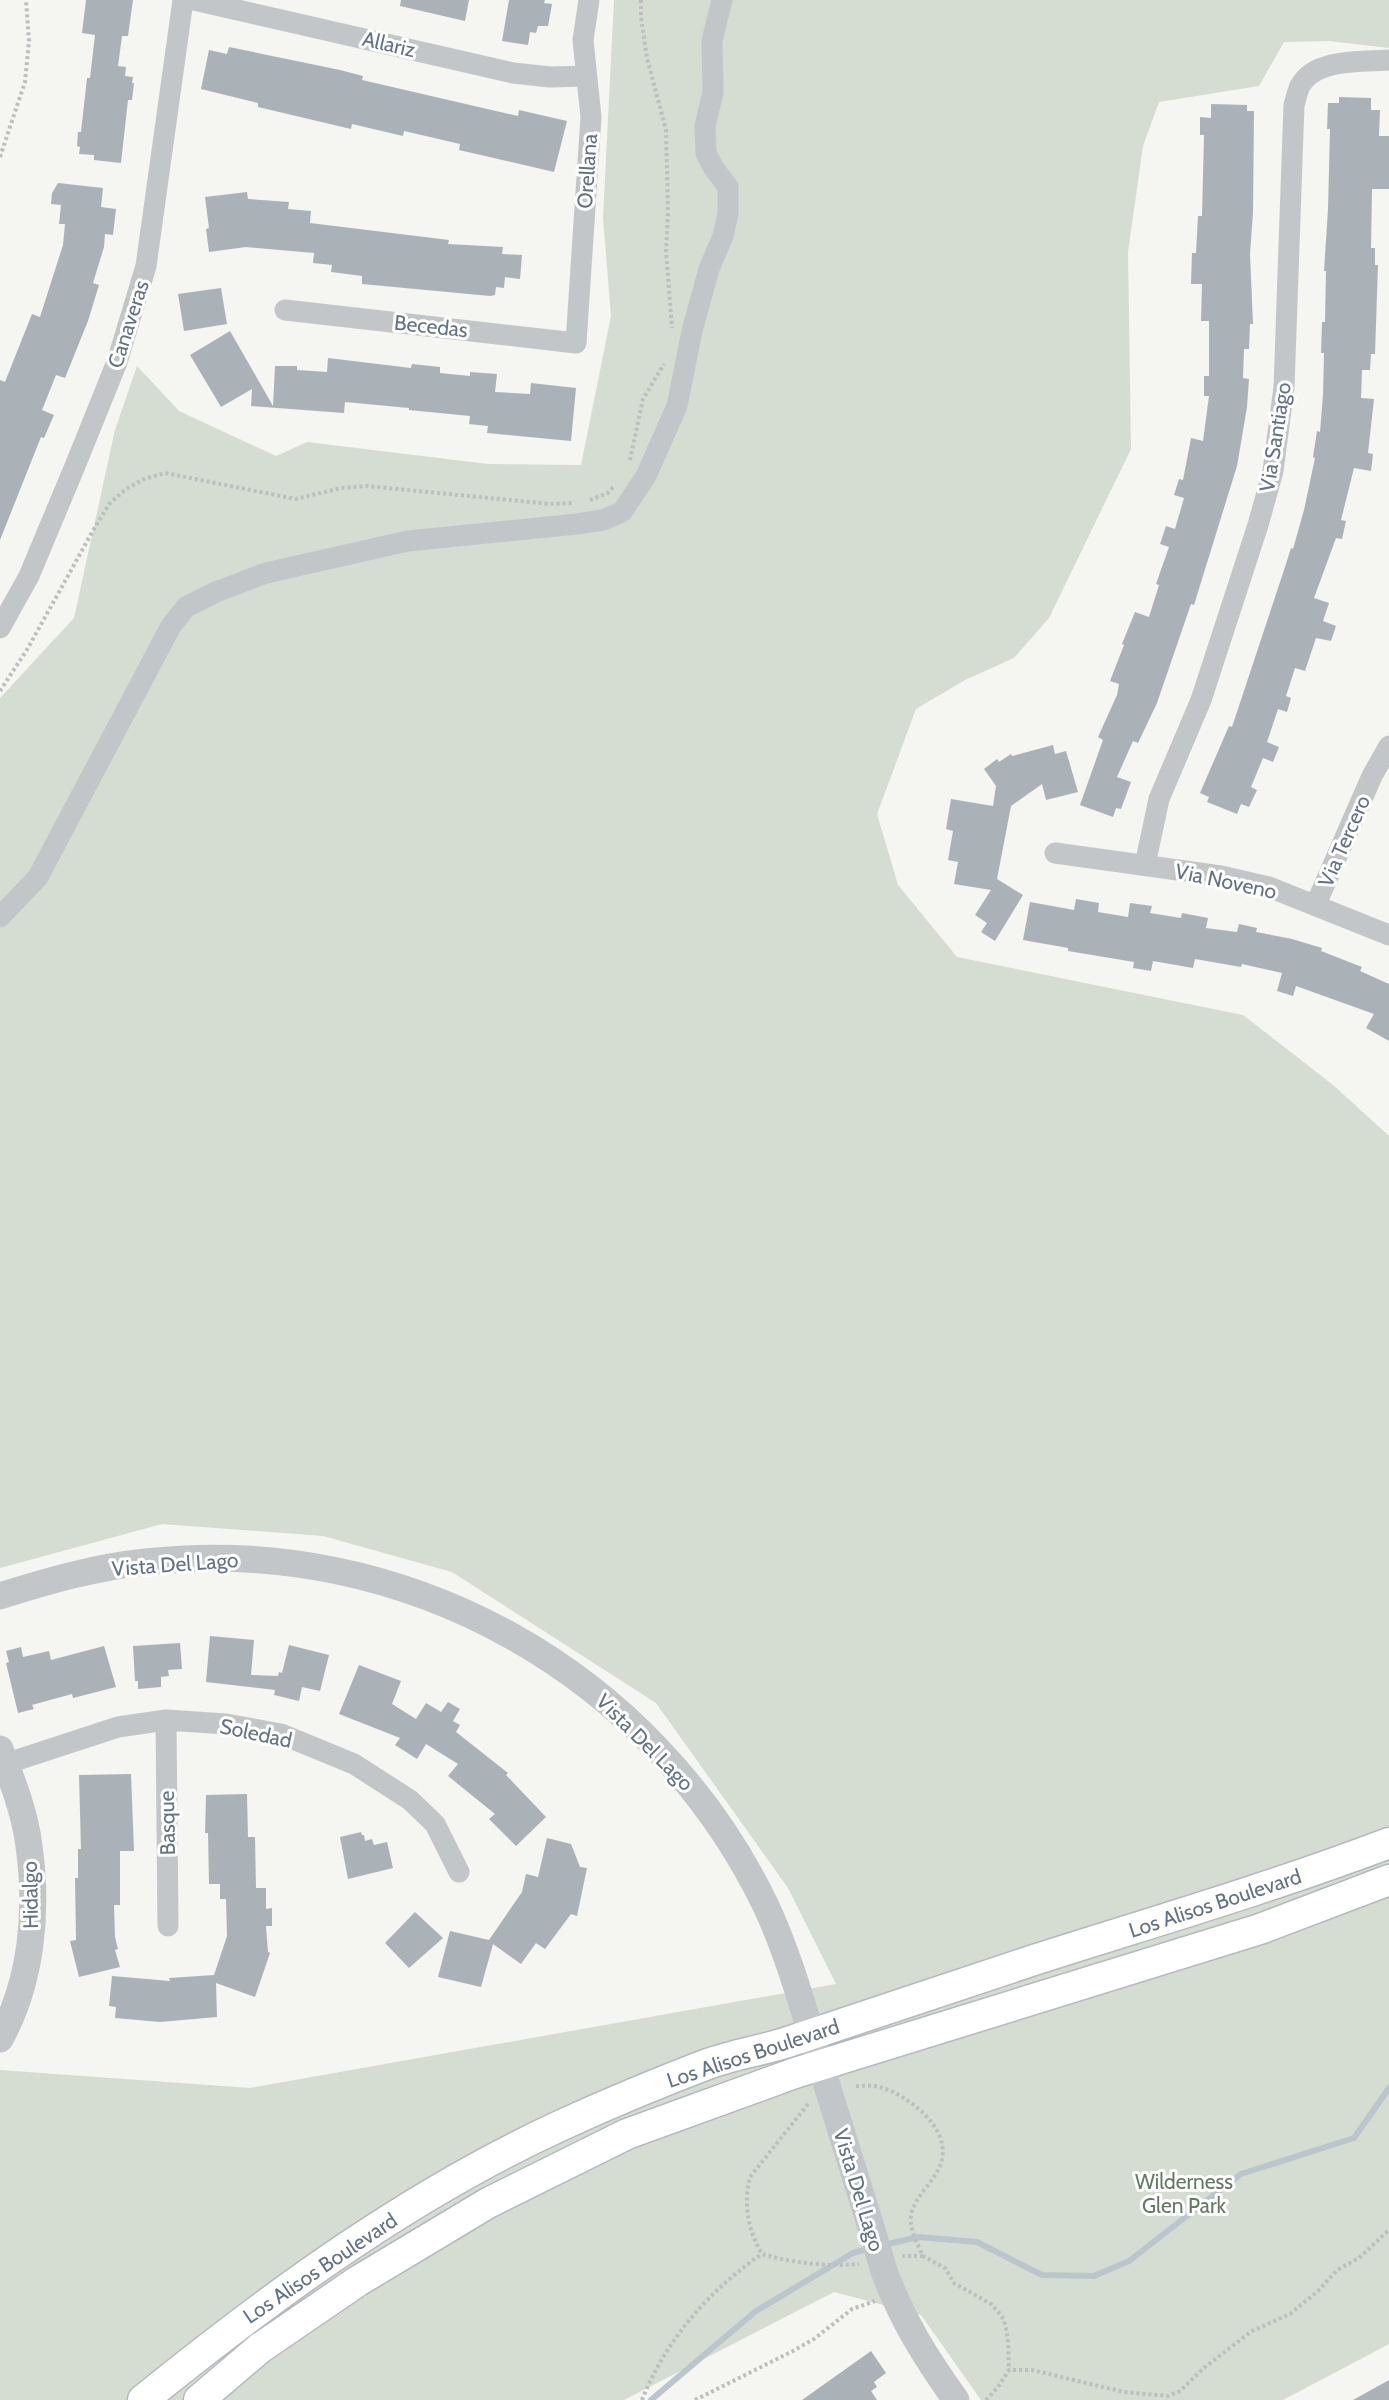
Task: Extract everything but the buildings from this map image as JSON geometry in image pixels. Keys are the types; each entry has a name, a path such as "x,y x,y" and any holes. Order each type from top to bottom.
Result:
{"main road":[{"name":"Los Alisos Boulevard","path":"143,2400 268,2301 347,2247 438,2190 563,2125 697,2068 1145,1926 1334,1864 1389,1843"},
{"name":"Los Alisos Boulevard","path":"199,2400 270,2341 358,2281 488,2203 627,2134 795,2073 1260,1929 1389,1880"}],"street":[{"name":"Canaveras","path":"0,628 29,576 113,372 146,266 183,0"},
{"name":"Allariz","path":"194,0 513,73 550,77 585,76"},
{"name":"Orellana","path":"576,343 591,117 583,40 589,0"},
{"path":"0,917 38,877 171,626 186,607 216,592 266,573 408,541 577,524 603,520 622,512 646,476 676,406 692,331 709,269 723,236 728,214 728,187 706,153 705,126 713,92 712,41 722,0"},
{"name":"Via Santiago","path":"1145,865 1159,799 1201,700 1273,471 1284,387 1294,105 1301,85 1318,69 1343,63 1389,60"},
{"name":"Becedas","path":"285,310 576,343"},
{"name":"Via Tercero","path":"1316,904 1372,776 1389,746"},
{"name":"Via Noveno","path":"1055,853 1145,865 1269,887 1389,935"},
{"name":"Vista Del Lago","path":"0,1596 93,1570 146,1562 197,1558 288,1563 348,1573 392,1584 439,1601 514,1636 558,1662 603,1698 672,1764 704,1803 728,1839 766,1907 805,2007 884,2271 904,2322 922,2353 955,2400"},
{"name":"Soledad","path":"3,1757 118,1727 166,1720 226,1724 281,1734 354,1764 410,1800 435,1824 459,1872"},
{"name":"Basque","path":"166,1720 168,1926"},
{"name":"Hidalgo","path":"0,2039 18,1995 28,1962 33,1906 29,1846 23,1817 3,1757"}],"path":[{"path":"0,157 26,82 30,41 26,0"},
{"path":"641,0 647,58 666,129 668,213 666,251 672,308 671,339"},
{"path":"629,465 643,399 665,362"},
{"path":"0,691 28,648 110,503 126,489 144,479 165,473 296,500 341,488 368,486 550,504 579,502"},
{"path":"586,501 608,493 619,481"},
{"path":"856,2086 878,2086 920,2107 937,2131 942,2159 911,2216 912,2228 923,2256 945,2268 954,2283 991,2304 1004,2320 1010,2357 1009,2370 987,2400"},
{"path":"808,2103 750,2177 747,2188 748,2226 762,2254 777,2258 844,2265"},
{"path":"1009,2370 1032,2370 1124,2392 1168,2396 1180,2391 1205,2367 1252,2331 1290,2314 1318,2291 1337,2270 1359,2258 1389,2230"},
{"path":"642,2400 650,2379 664,2354 696,2313 738,2270 762,2254"},
{"path":"696,2400 814,2339 852,2309 865,2304"}],"green space":[{"name":"Wilderness Glen Park","path":"614,0 1389,0 1389,48 1329,41 1284,42 1259,86 1159,102 1143,146 1128,252 1131,449 1049,618 1014,658 965,680 916,709 877,814 898,885 957,957 1243,1015 1333,1085 1389,1136 1389,2344 1283,2400 981,2400 921,2315 834,2292 624,2400 0,2400 0,2070 250,2088 836,1984 788,1888 656,1703 452,1572 323,1536 162,1524 0,1568 0,698 74,618 115,430 137,366 179,411 276,456 307,442 488,464 581,465 611,316 603,218"}],"waterway":[{"path":"884,2245 918,2237 977,2242 1042,2275 1094,2276 1129,2261 1241,2174 1354,2138 1389,2088"},
{"path":"651,2400 756,2311 853,2253 871,2248"}]}
